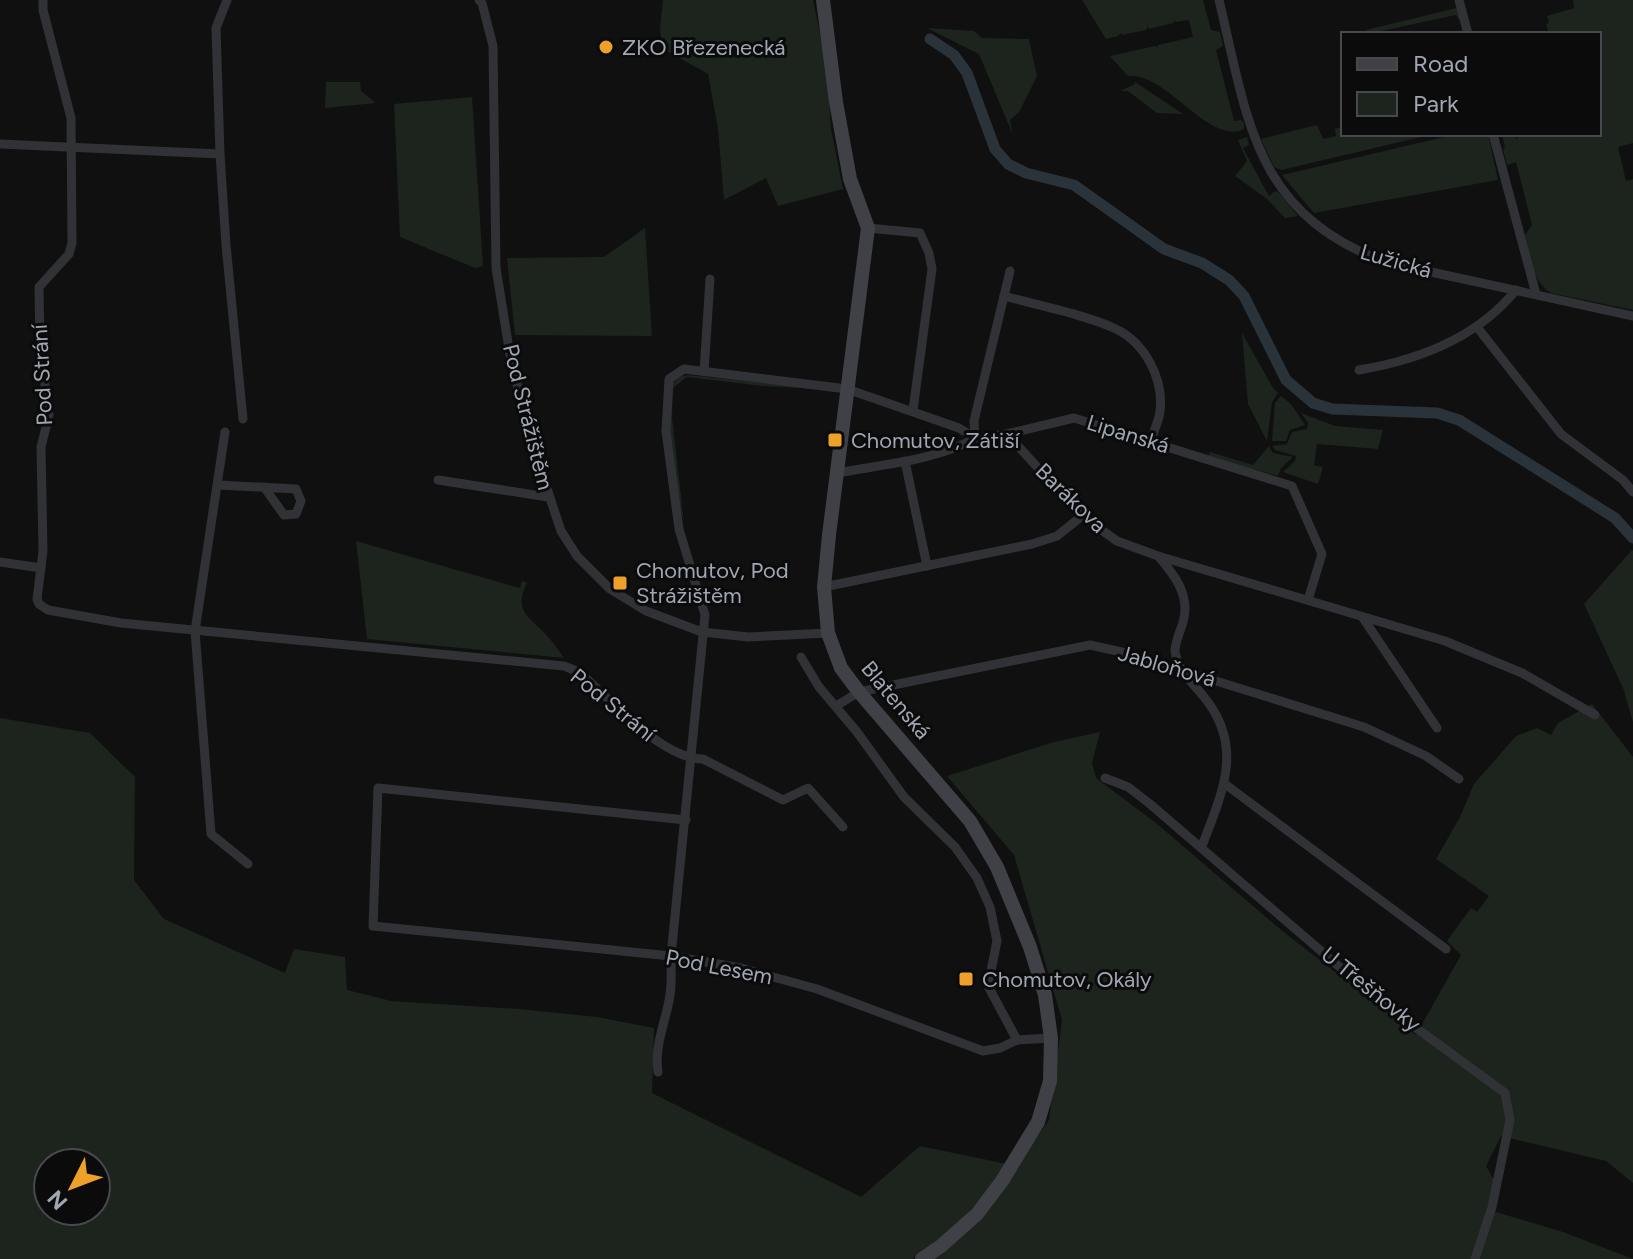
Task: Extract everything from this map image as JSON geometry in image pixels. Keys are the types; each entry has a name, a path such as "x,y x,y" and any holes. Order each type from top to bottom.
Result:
{"street":[{"name":"Pod Strání","path":"43,0 71,118 72,243 69,254 39,287 40,348 49,415 41,447 39,604 48,610 121,623 564,666 579,672 668,749 692,759 703,759 783,800 808,788 843,827"},
{"path":"227,0 216,28 220,154 243,419"},
{"name":"Pod Strážištěm","path":"479,0 493,46 496,268 510,355 548,497 561,531 577,556 610,589 646,611 702,632 748,637 828,633"},
{"name":"Blatenská","path":"823,0 850,179 868,228 824,587 828,633 841,668 970,821 997,867 1030,947 1045,995 1051,1038 1050,1081 1038,1122 1002,1181 977,1214 922,1259"},
{"name":"Lužická","path":"1219,0 1250,130 1271,174 1291,200 1319,227 1356,251 1385,262 1633,316"},
{"path":"1459,0 1467,32"},
{"path":"1494,136 1536,294"},
{"path":"0,144 220,154"},
{"path":"868,228 920,233 929,253 932,269 913,410"},
{"path":"975,438 974,421 1010,271"},
{"path":"704,372 710,279"},
{"path":"1359,370 1391,365 1431,353 1477,327 1502,308 1516,290"},
{"path":"1004,296 1117,329 1137,344 1150,362 1159,387 1160,412 1151,440"},
{"path":"1477,327 1561,434 1623,480 1633,492"},
{"path":"658,1072 658,1036 670,993 671,956 705,615 679,529 666,431 669,379 684,369 847,389 913,410 959,428 975,438"},
{"name":"Lipanská","path":"837,473 905,461 963,446 975,438 1007,434 1074,418 1292,486 1322,554 1308,600"},
{"path":"225,432 195,631 211,834 248,864"},
{"name":"Barákova","path":"1007,434 1082,516 1117,541 1445,641 1509,668 1595,715"},
{"path":"905,461 927,566"},
{"path":"438,480 548,497"},
{"path":"218,485 264,487"},
{"path":"824,587 1032,544 1057,536 1082,516"},
{"path":"1158,556 1176,576 1183,595 1186,615 1175,649 1181,670 1207,700 1224,729 1228,771 1202,846"},
{"path":"0,562 41,568"},
{"path":"1363,618 1437,728"},
{"name":"Jabloňová","path":"836,706 859,692 1090,645 1364,727 1426,756 1459,779"},
{"path":"801,657 819,687 904,797 955,847 977,878 990,907 997,941 988,986 1017,1040"},
{"name":"U Třešňovky","path":"1105,778 1128,787 1202,846 1378,1000 1505,1093 1510,1120 1492,1207 1475,1259"},
{"path":"1225,784 1446,949"},
{"name":"Pod Lesem","path":"686,820 378,788 373,926 671,956 741,968 817,989 983,1051 1017,1040 1051,1038"}],"green space":[{"path":"663,0 813,0 826,63 831,129 843,189 778,206 766,178 724,200 718,129 708,74 662,48 660,28"},
{"path":"1082,0 1203,0 1211,30 1220,32 1223,46 1216,50 1234,121 1241,120 1244,129 1230,131 1216,127 1158,85 1128,76 1110,56 1193,37 1189,20 1175,20 1149,29 1148,26 1146,30 1121,33 1106,39"},
{"path":"1573,0 1633,0 1633,143 1618,147 1626,181 1633,179 1633,310 1551,293 1540,282 1533,268 1525,235 1532,225 1516,162 1507,165 1503,149 1502,136 1515,136 1516,139 1520,136 1601,136 1601,32 1548,32 1546,24 1549,23 1547,16 1574,8"},
{"path":"1461,7 1461,22 1456,15 1376,32 1366,30"},
{"path":"927,28 974,31 982,38 1029,39 1037,76 1019,112 1010,120 1013,135 979,54"},
{"path":"326,82 360,82 361,91 376,103 325,108"},
{"path":"1134,82 1183,114 1157,113 1128,91 1120,91"},
{"path":"472,97 483,266 475,268 400,237 394,104"},
{"path":"1317,125 1323,139 1336,136 1335,129 1341,128 1341,136 1426,136 1281,170 1274,167 1261,139"},
{"path":"1448,136 1488,136 1498,180 1314,213 1282,175"},
{"path":"1247,137 1249,145 1243,148 1269,196 1275,191 1279,193 1298,216 1285,218 1267,199 1235,176 1247,161 1238,140"},
{"path":"645,228 652,336 515,335 507,258 604,257"},
{"path":"1242,333 1278,393 1272,402 1267,441 1248,404"},
{"path":"687,375 837,390 762,386 687,377 673,388 672,417 684,523 669,413 672,385 678,378"},
{"path":"1281,396 1291,404 1305,425 1290,430 1286,441 1272,441 1275,403"},
{"path":"1301,413 1335,426 1383,430 1378,449 1317,444 1314,465 1323,467 1318,484 1283,472 1296,456 1275,450 1272,446 1287,444 1292,432 1307,429 1308,423"},
{"path":"1269,446 1273,453 1293,457 1281,468 1278,476 1253,469 1248,472 1222,464 1221,459 1209,456 1210,452 1253,465"},
{"path":"356,541 520,588 522,581 527,583 523,608 564,658 367,639"},
{"path":"1632,550 1633,722 1623,688 1584,604"},
{"path":"1592,704 1633,757 1633,1183 1606,1161 1501,1136 1486,1166 1495,1182 1485,1215 1496,1212 1563,1232 1633,1259 932,1259 1022,1159 1049,1120 1062,1020 1014,855 947,776 1054,742 1100,732 1092,763 1096,778 1156,823 1280,929 1416,1035 1461,955 1447,941 1471,908 1477,912 1489,896 1436,859 1460,817 1474,784 1516,736 1537,728 1551,735 1558,723"},
{"path":"0,718 90,733 135,777 134,880 164,919 285,973 294,949 345,957 347,990 391,1001 597,1017 654,1028 652,1093 861,1197 920,1146 1007,1164 965,1216 912,1259 0,1259"}],"waterway":[{"path":"930,39 954,55 967,73 995,149 1008,164 1026,173 1074,185 1164,249 1202,263 1229,280 1244,296 1286,380 1313,403 1332,409 1437,413 1459,420 1615,518 1633,538"}],"place":[{"name":"ZKO Březenecká","path":"606,47"},
{"name":"Chomutov, Zátiší","path":"835,440"},
{"name":"Chomutov, Pod Strážištěm","path":"620,583"},
{"name":"Chomutov, Okály","path":"966,979"}]}
